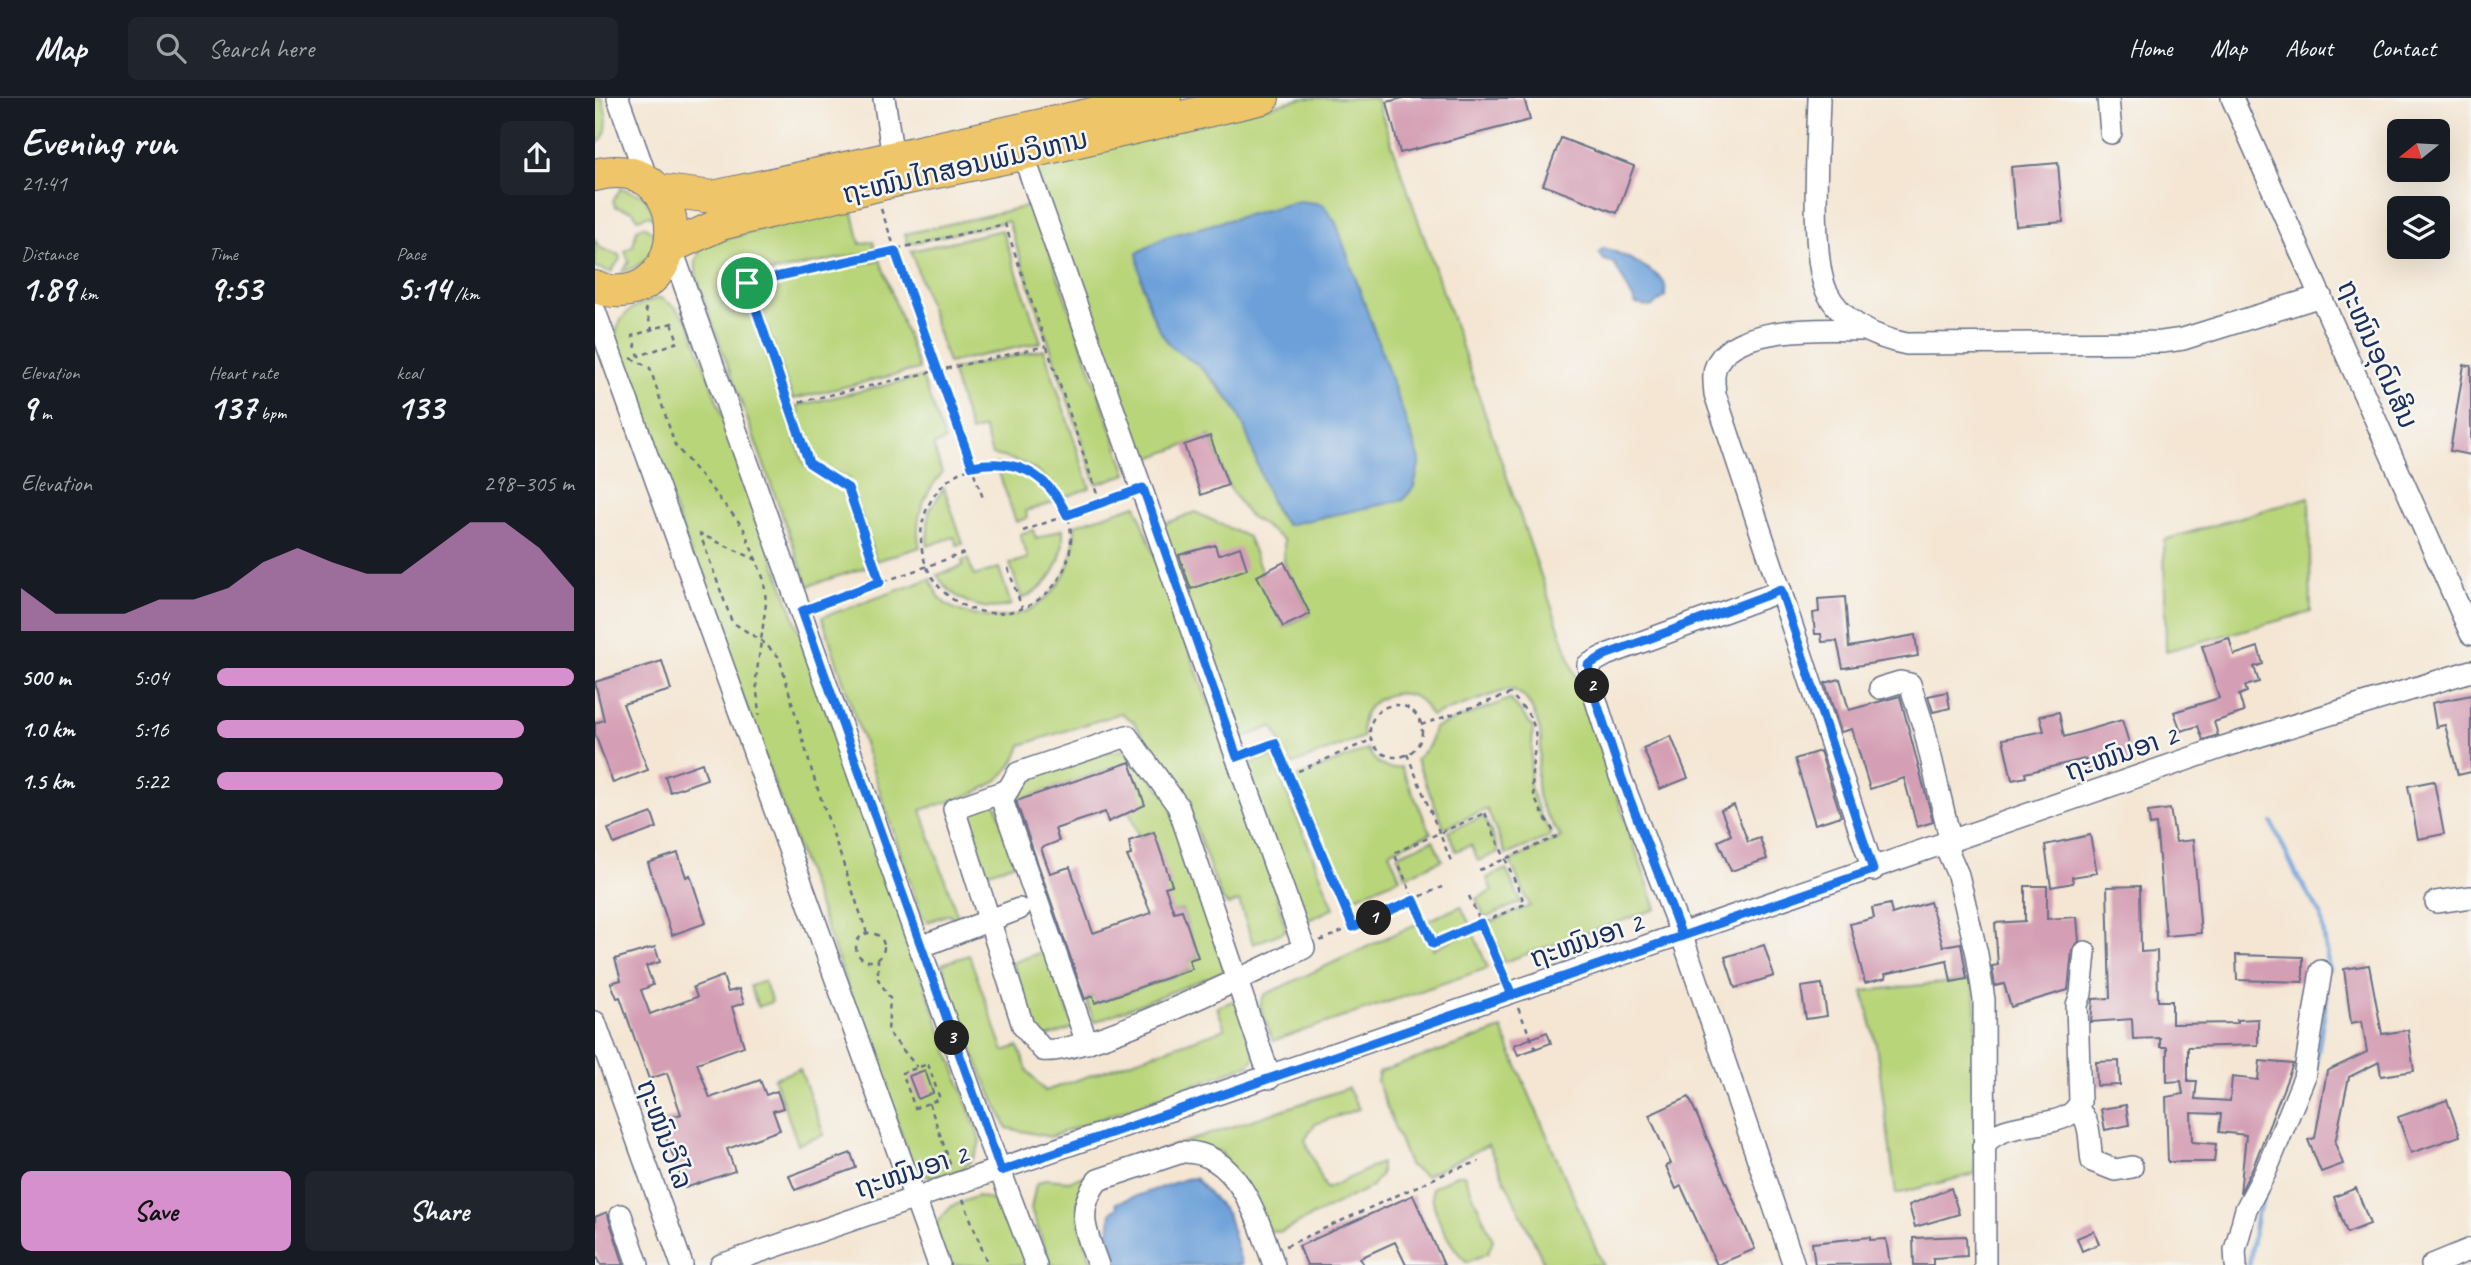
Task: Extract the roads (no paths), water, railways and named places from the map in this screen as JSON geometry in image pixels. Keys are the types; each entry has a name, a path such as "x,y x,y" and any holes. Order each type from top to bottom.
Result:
{"highway":[{"name":"ຖະໜົນໄກສອນພົມວິຫານ","path":"671,247 721,224 878,169 1165,98"},
{"name":"ຖະໜົນໄກສອນພົມວິຫານ","path":"595,175 627,173 652,186 713,197 878,169 1023,155 1263,98"},
{"path":"595,287 624,290 645,282 662,266 671,247 671,217 652,186"}],"street":[{"path":"618,98 652,186"},
{"path":"878,169 884,98"},
{"path":"1819,98 1818,219 1821,271 1834,301 1863,330"},
{"path":"2108,98 2111,133"},
{"name":"ຖະໜົນອຸດົມສິນ","path":"2232,98 2471,634"},
{"path":"1008,790 954,809 1024,1026 1032,1040 1043,1050 1051,1051 1087,1043 1238,980 1304,948 1023,155"},
{"path":"671,247 1036,1265"},
{"path":"1873,870 1715,394 1713,374 1722,355 1750,341 1810,328 1863,330 1907,344 2162,342 2183,339 2321,296"},
{"path":"595,311 939,1265"},
{"path":"1781,590 1605,655 1588,665 1594,694 1621,776 1682,936 1794,1265"},
{"name":"ຖະໜົນອາ 2","path":"721,1265 1512,995 2223,747 2471,671"},
{"path":"1880,688 1900,682 1910,684 1924,728 1948,844 1977,954 1984,1000 1985,1265"},
{"path":"1087,1043 1002,800 1018,773 1128,736 1178,806 1270,1078"},
{"path":"2436,902 2471,897"},
{"path":"920,947 1019,909"},
{"path":"1983,1147 1995,1133 2066,1117 2077,1110 2080,1102 2077,1005 2081,993 2085,952"},
{"path":"2236,1265 2235,1250 2246,1209 2265,1173 2304,1078 2321,971"},
{"name":"ຖະໜົນວິໄລ","path":"596,1027 682,1265"},
{"path":"2077,1110 2084,1114 2087,1122 2092,1161 2115,1170 2132,1167"},
{"path":"1098,1265 1085,1224 1083,1204 1097,1180 1182,1152 1196,1151 1221,1162 1234,1179 1249,1202 1272,1260"},
{"path":"621,1215 638,1265"},
{"path":"2432,1265 2471,1249"}],"water":[{"path":"1299,201 1323,204 1336,223 1420,460 1414,487 1403,500 1287,525 1270,498 1242,422 1231,402 1206,372 1172,347 1156,324 1144,289 1137,253 1165,237"},
{"path":"1603,248 1618,253 1655,274 1665,285 1665,297 1651,307 1636,304 1614,263 1604,260 1599,253"},
{"path":"1195,1178 1227,1213 1242,1265 1118,1265 1109,1235 1111,1212 1118,1208 1116,1203"}],"waterway":[{"path":"2272,823 2296,874 2321,915 2329,970"},
{"path":"2313,1081 2327,996"},
{"path":"2249,1265 2257,1214 2266,1192"}]}
